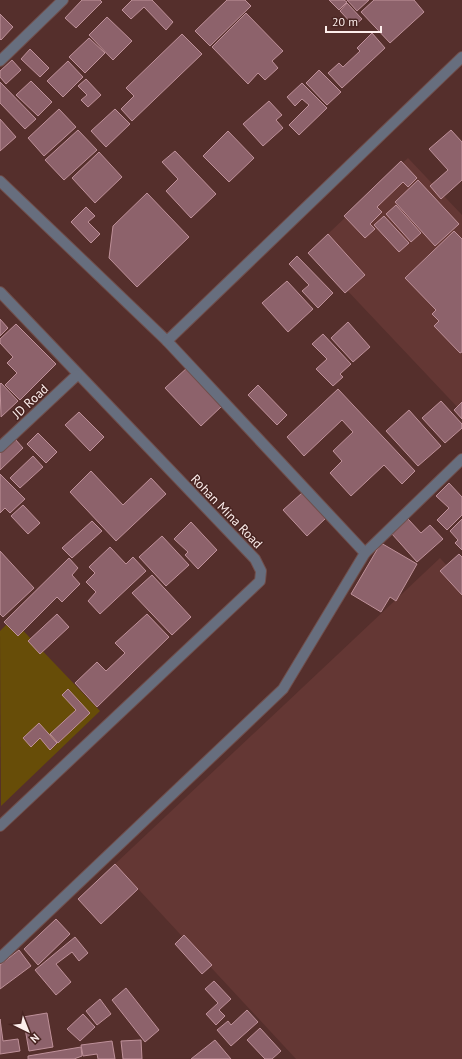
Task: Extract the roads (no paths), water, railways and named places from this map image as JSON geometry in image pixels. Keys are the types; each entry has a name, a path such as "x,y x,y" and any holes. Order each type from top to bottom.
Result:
{"street":[{"path":"0,61 63,0"},
{"path":"167,341 462,57"},
{"path":"0,181 167,341 365,553"},
{"name":"Rohan Mina Road","path":"0,292 77,375 255,559 261,571 260,581 0,826"},
{"name":"JD Road","path":"0,447 77,375"},
{"path":"0,958 284,690 365,553 462,459"}]}
